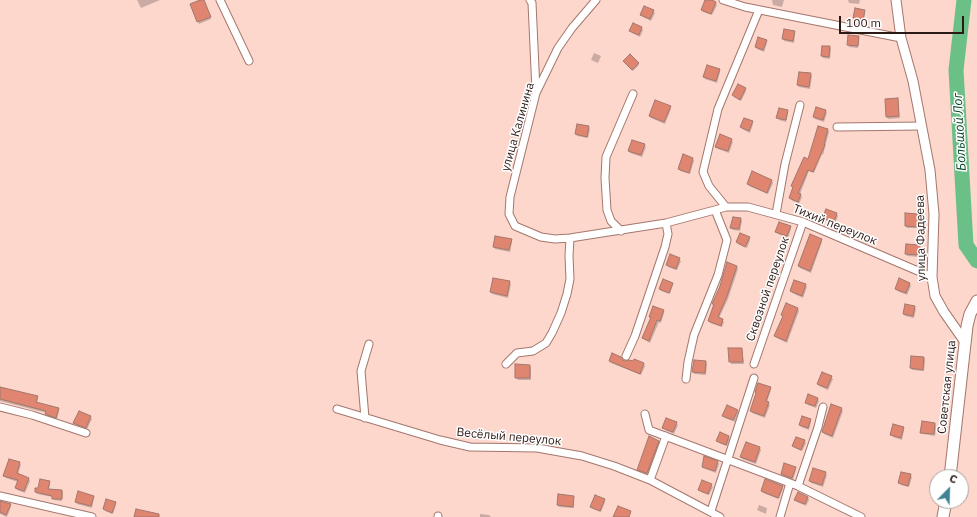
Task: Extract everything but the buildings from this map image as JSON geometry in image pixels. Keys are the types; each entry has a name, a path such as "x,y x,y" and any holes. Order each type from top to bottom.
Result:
{"main road":[{"name":"Советская улица","path":"951,469 964,342 970,314 977,301"}],"street":[{"path":"220,0 249,61"},
{"path":"530,0 532,2 536,93"},
{"name":"улица Калинина","path":"515,226 509,214 510,197 536,93 558,48 572,28 596,0"},
{"path":"722,0 759,10 901,38"},
{"name":"улица Фадеева","path":"896,0 901,38 913,81 930,170 934,214 932,277 935,296 964,342"},
{"path":"726,207 709,186 703,172 718,109 759,10"},
{"path":"621,231 610,221 607,210 605,178 606,157 633,94"},
{"path":"776,214 785,164 800,105"},
{"path":"837,127 922,126"},
{"name":"Тихий переулок","path":"515,226 541,237 555,239 570,238 666,223 726,207 748,207 803,222 932,277"},
{"path":"686,379 694,335 718,274 727,240 715,210"},
{"name":"Сквозной переулок","path":"754,364 803,222"},
{"path":"626,356 635,336 665,247 668,234 666,223"},
{"path":"506,364 517,354 533,351 546,343 552,333 569,287 570,238"},
{"path":"365,418 361,371 369,344"},
{"path":"710,511 754,378"},
{"path":"0,407 32,415 86,433"},
{"path":"798,486 818,427 823,407"},
{"name":"Весёлый переулок","path":"337,409 440,440 470,447 537,448 582,456 614,466 650,480 720,517"},
{"path":"645,414 649,430 798,486 861,517"},
{"path":"650,480 666,436"},
{"path":"780,517 790,483"},
{"path":"0,496 92,517"}],"waterway":[{"name":"Большой Лог","path":"964,0 956,70 966,245 977,261"}]}
